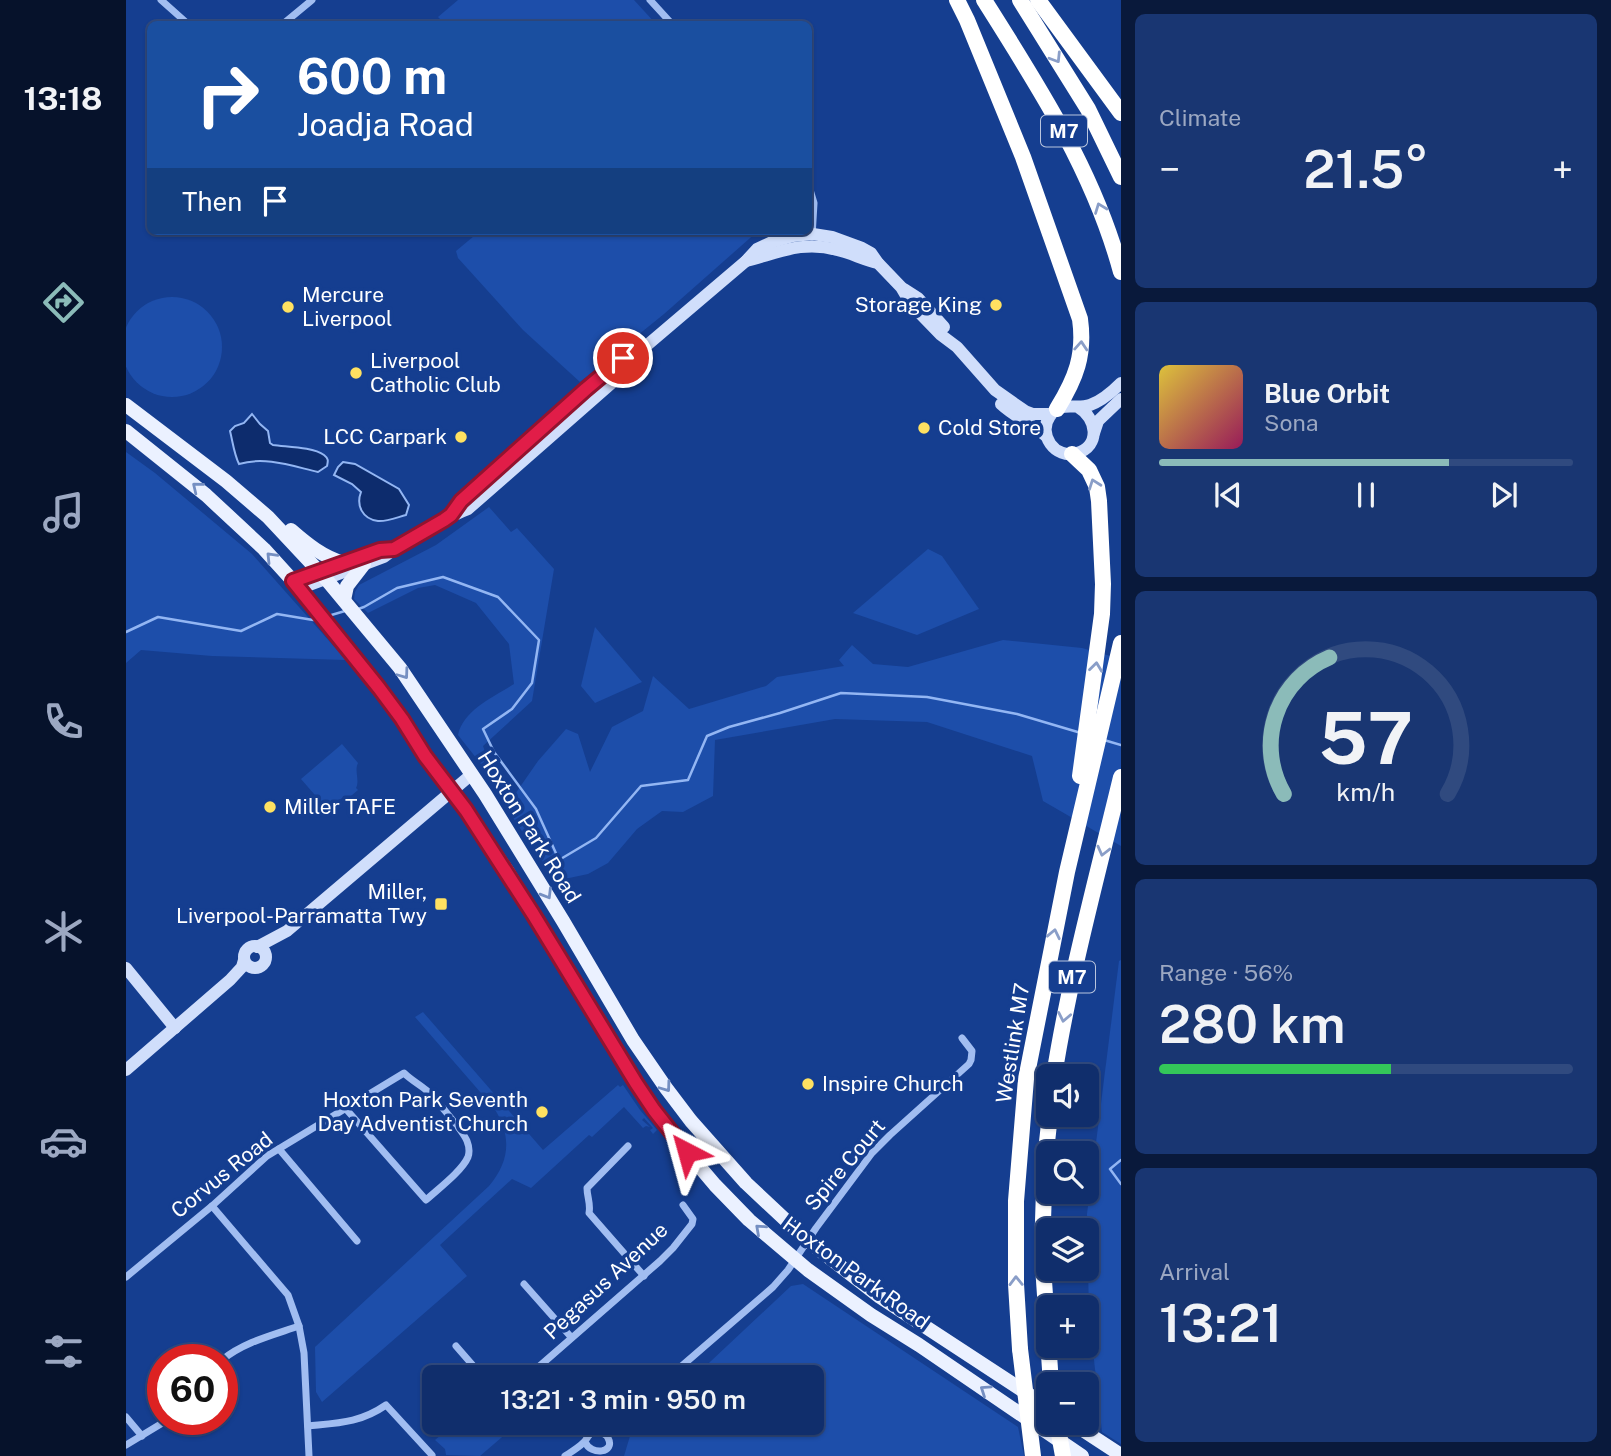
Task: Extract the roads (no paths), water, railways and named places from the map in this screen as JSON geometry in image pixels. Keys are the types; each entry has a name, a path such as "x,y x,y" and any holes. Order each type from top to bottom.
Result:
{"highway":[{"path":"957,0 1023,157 1075,303 1082,332 1078,368 1070,388 1054,411"},
{"name":"M7","path":"984,0 1071,144 1103,215 1121,272"},
{"name":"M7","path":"1020,0 1088,109 1121,177"},
{"path":"1038,0 1121,113"},
{"path":"1067,872 1102,614 1102,541 1097,487 1089,470 1072,454"},
{"name":"Westlink M7","path":"1033,1456 1020,1349 1016,1284 1016,1201 1025,1090 1045,974 1121,643"},
{"name":"M7","path":"1056,1064 1069,992 1121,777"},
{"path":"1110,822 1121,789"},
{"path":"1049,1127 1042,1251 1050,1372"},
{"path":"1059,1435 1063,1456"}],"main road":[{"path":"296,585 384,557 451,515 468,509 630,366 639,352 746,261 812,240 865,261 878,263 937,318 957,347 995,390 1025,411 1033,414 1054,411 1068,405 1078,407 1090,417 1094,433"},
{"path":"1078,407 1099,401 1121,383"},
{"path":"995,390 999,402 1011,413 1046,436 1055,450 1065,454 1077,453 1087,447 1098,421 1121,399"},
{"name":"Hoxton Park Road","path":"126,405 268,517 323,575 400,668 472,775 546,893 633,1040 697,1128 746,1183 808,1241 880,1297 1036,1399"},
{"path":"1046,436 1045,425 1054,411"},
{"name":"Hoxton Park Road","path":"126,431 206,495 264,549 332,629 402,719 508,873 654,1110 729,1199 796,1260 871,1315 1082,1456"},
{"path":"239,492 275,516 317,551 344,563"},
{"path":"323,575 344,563 380,550 394,549"},
{"path":"343,598 347,586 364,564"},
{"path":"287,931 257,947 250,947 244,955 247,964 261,967 287,931 472,775"},
{"path":"257,947 264,952 266,958"},
{"path":"126,1070 247,964"},
{"path":"126,968 175,1028"},
{"path":"1090,1435 1121,1455"}],"street":[{"path":"161,0 185,21"},
{"path":"287,21 312,0"},
{"path":"650,0 669,21"},
{"path":"812,196 812,240"},
{"name":"Spire Court","path":"683,1365 773,1287 796,1260 814,1231 872,1153 969,1064 972,1051 962,1038"},
{"name":"Corvus Road","path":"126,1277 212,1206 267,1156 404,1073 426,1090 463,1133 470,1151 467,1159 426,1200 346,1109"},
{"path":"628,1146 587,1188 589,1213 644,1276"},
{"path":"279,1149 356,1241"},
{"name":"Pegasus Avenue","path":"543,1365 673,1248 692,1224 693,1219 683,1205"},
{"path":"212,1206 288,1295 299,1326 304,1353 309,1456"},
{"path":"524,1284 571,1338"},
{"path":"238,1349 299,1326"},
{"path":"456,1346 473,1365"},
{"path":"308,1426 350,1422 372,1414 386,1405 432,1455"},
{"path":"126,1417 142,1436"},
{"path":"126,1445 147,1433"},
{"path":"585,1435 587,1450 597,1456 607,1454 610,1443 606,1435"},
{"path":"565,1456 591,1435"}],"waterway":[{"path":"358,609 397,588 443,577 498,597 539,640 532,683 512,709 483,729 494,752 536,809 559,860 596,838 641,786 688,780 707,736 841,693 927,697 1017,714 1081,733"},
{"path":"328,616 345,611"},
{"path":"126,632 158,617 241,631 277,614 318,619"},
{"path":"1104,740 1121,745"},
{"path":"1121,1160 1110,1169 1121,1184"}],"place":[{"name":"Storage King","path":"996,305"},
{"name":"Mercure Liverpool","path":"288,307"},
{"name":"Liverpool Catholic Club","path":"356,373"},
{"name":"Cold Store","path":"924,428"},
{"name":"LCC Carpark","path":"461,437"},
{"name":"Miller TAFE","path":"270,807"},
{"name":"Miller, Liverpool-Parramatta Twy","path":"441,904"},
{"name":"Inspire Church","path":"808,1084"},
{"name":"Hoxton Park Seventh Day Adventist Church","path":"542,1112"}]}
